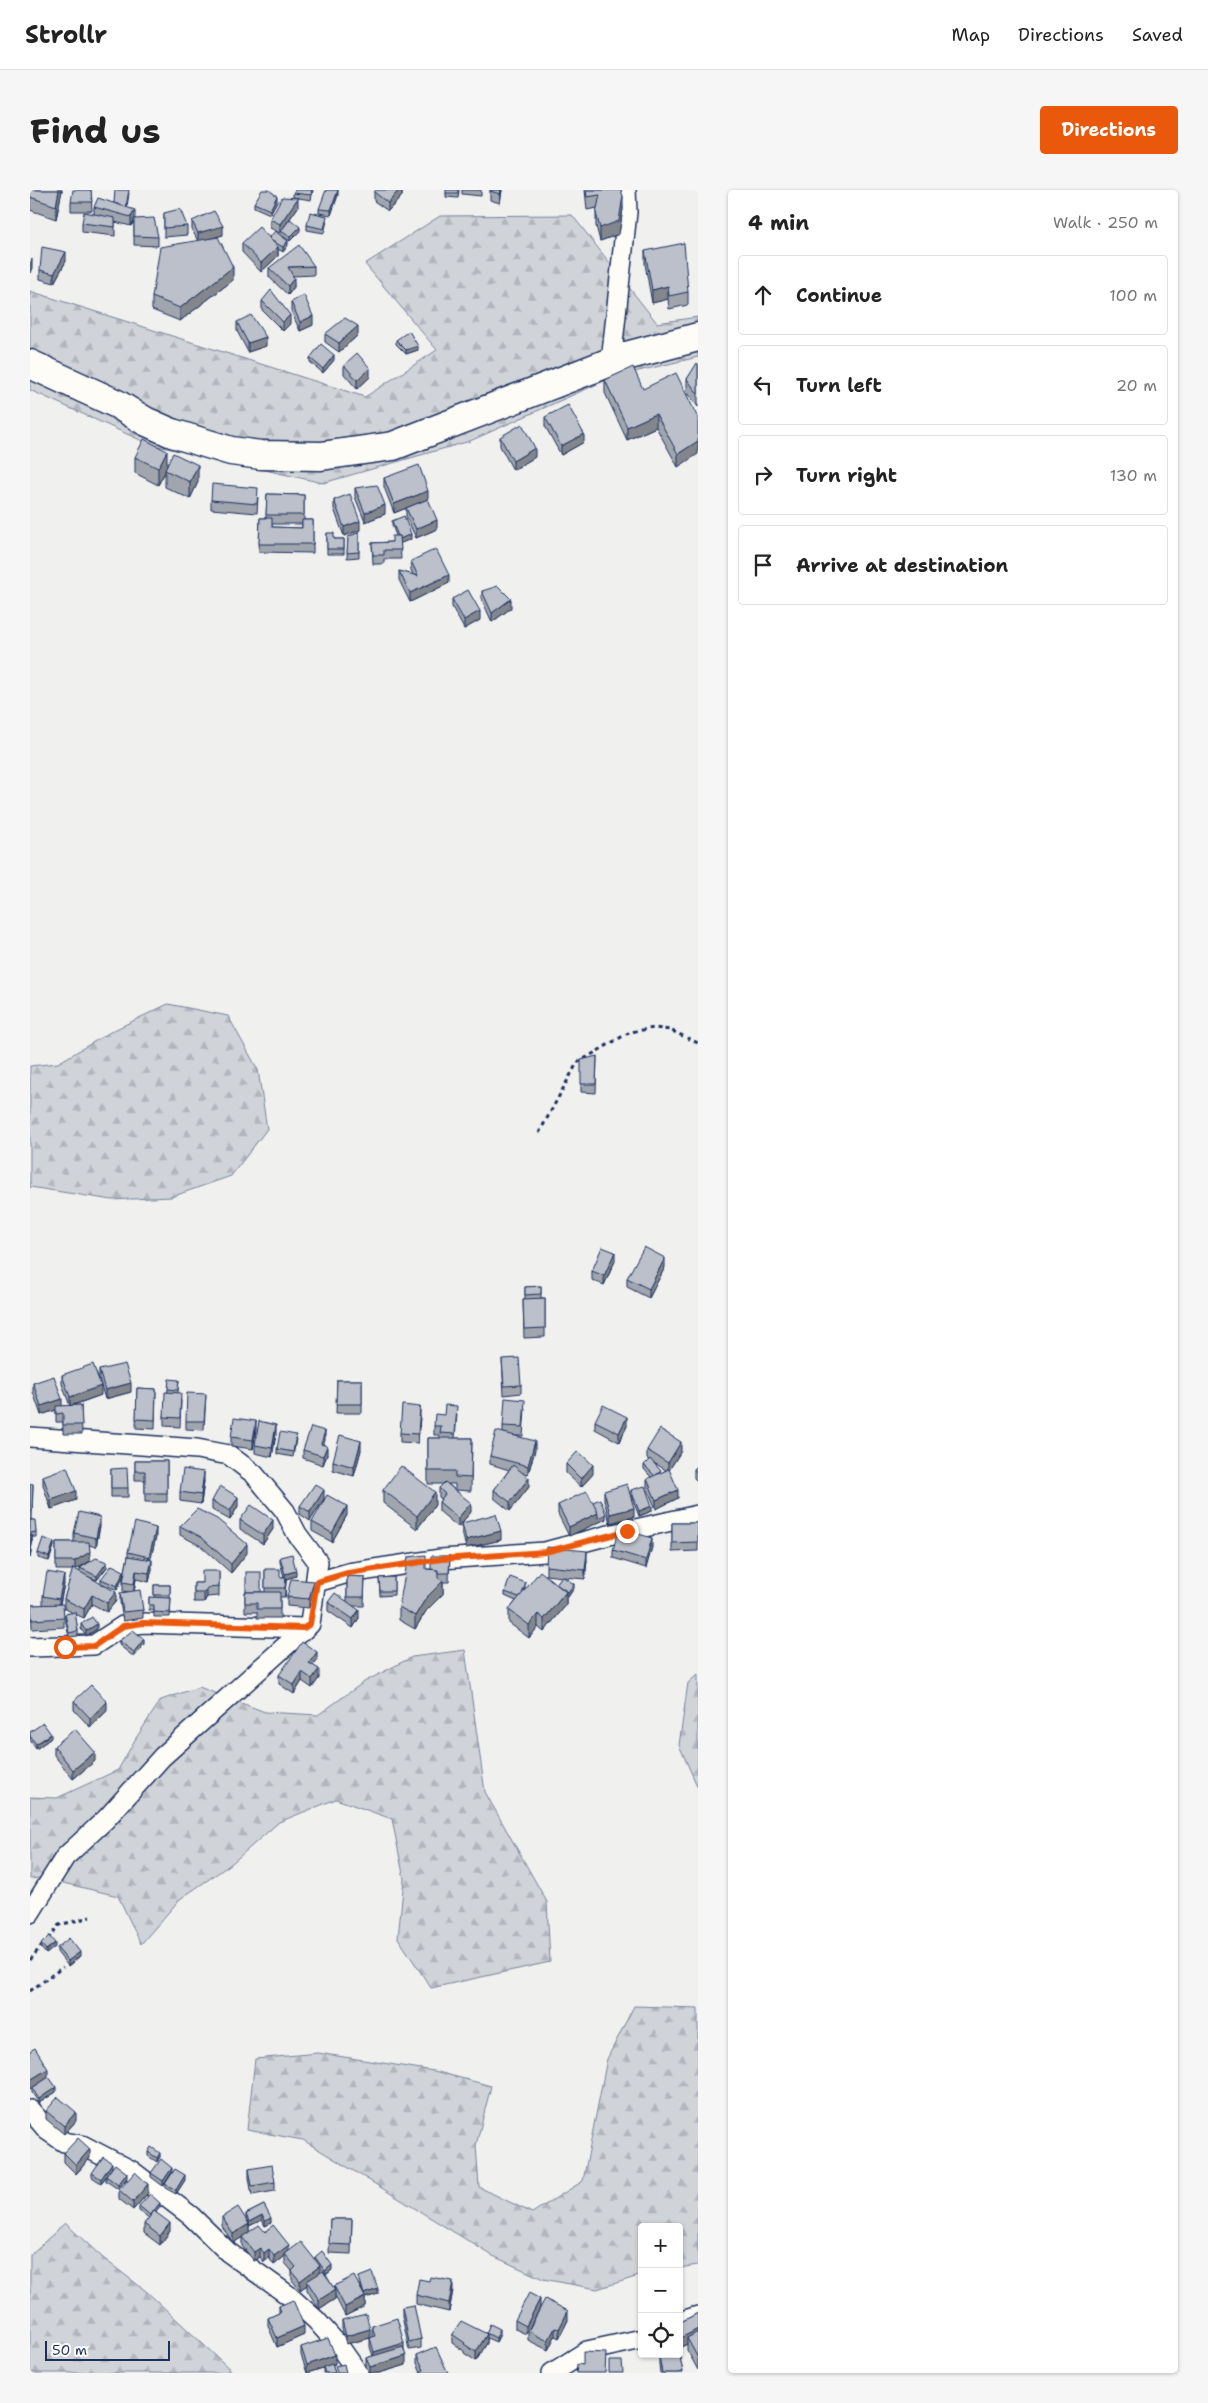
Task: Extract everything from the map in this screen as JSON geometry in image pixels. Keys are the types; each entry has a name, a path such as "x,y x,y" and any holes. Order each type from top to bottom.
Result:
{"highway":[{"path":"30,364 117,404 146,421 172,433 231,451 277,457 321,456 393,446 610,362 698,337"}],"street":[{"path":"610,362 627,212 626,190"},
{"path":"30,1437 197,1449 229,1455 254,1474 284,1512 297,1534 318,1562 317,1582 310,1624 162,1757 106,1819 64,1857 30,1913"},
{"path":"317,1582 348,1573 441,1559 545,1552 698,1515"},
{"path":"30,1647 94,1646 123,1626 143,1623 304,1628"},
{"path":"30,2110 48,2131 64,2142 82,2146 132,2171 191,2216 228,2252 288,2295 316,2320 358,2373"},
{"path":"683,2321 698,2316"},
{"path":"552,2373 587,2351 638,2339"}],"path":[{"path":"539,1133 577,1063 630,1032 654,1028 670,1030 698,1043"},
{"path":"30,1960 59,1926 90,1917"},
{"path":"30,1991 63,1967"}],"green space":[{"path":"572,215 657,323 698,317 698,357 613,377 470,441 323,483 149,444 30,390 30,291 365,397 437,350 365,264 440,216"},
{"path":"168,1004 228,1016 258,1070 267,1129 231,1176 171,1197 112,1200 30,1187 30,1066 58,1063 112,1031"},
{"path":"465,1650 485,1792 547,1902 550,1962 431,1988 398,1938 404,1879 392,1819 336,1799 279,1822 231,1864 180,1899 141,1944 118,1896 42,1878 30,1879 30,1797 57,1798 118,1770 161,1700 199,1687 265,1712 318,1715 364,1682 412,1657"},
{"path":"698,1674 698,1788 679,1745 688,1683"},
{"path":"634,2006 698,2008 698,2265 683,2267 683,2223 638,2223 638,2276 597,2289 543,2279 493,2256 303,2140 247,2130 255,2059 318,2053 434,2071 491,2086 476,2145 479,2187 532,2213 583,2181 607,2059"},
{"path":"65,2223 103,2258 146,2291 234,2373 30,2373 30,2255"}],"building":[{"path":"30,190 59,190 56,206 30,197"},
{"path":"73,190 91,190 92,202 71,202"},
{"path":"115,190 129,190 126,207 114,203"},
{"path":"262,190 269,190 277,196 270,210 254,203"},
{"path":"295,190 312,190 311,195 293,193"},
{"path":"326,190 338,190 331,210 319,209"},
{"path":"376,190 399,190 388,203 374,192"},
{"path":"446,190 458,190 458,193 446,193"},
{"path":"490,190 501,190 500,194"},
{"path":"586,190 621,190 623,196 619,221 600,228 596,213 600,195 587,197"},
{"path":"282,197 298,198 280,224 270,219"},
{"path":"98,198 135,210 131,217 94,207"},
{"path":"180,209 187,226 164,228 164,213"},
{"path":"214,211 223,226 198,233 192,221"},
{"path":"84,212 115,218 115,227 82,223"},
{"path":"310,212 327,216 324,229 307,225"},
{"path":"154,218 158,237 134,236 134,219"},
{"path":"290,219 300,227 290,237 281,231"},
{"path":"259,227 278,247 261,263 242,243"},
{"path":"275,231 288,241 283,247 269,238"},
{"path":"218,237 233,267 180,308 152,297 160,247"},
{"path":"684,243 688,292 669,296 668,286 652,290 645,251"},
{"path":"299,245 314,266 288,267 294,278 288,286 269,268"},
{"path":"42,247 66,252 54,274 40,270"},
{"path":"271,290 290,315 283,322 262,301"},
{"path":"304,295 313,316 300,322 291,302"},
{"path":"251,315 266,337 248,343 237,322"},
{"path":"345,318 358,326 339,343 325,334"},
{"path":"409,331 418,346 406,350 396,340"},
{"path":"321,344 334,355 323,369 310,358"},
{"path":"357,353 370,368 357,380 344,365"},
{"path":"698,364 698,394 687,379"},
{"path":"633,367 643,389 676,373 698,418 698,441 678,454 656,414 627,427 605,380"},
{"path":"568,405 584,434 561,446 545,417"},
{"path":"522,424 535,448 513,461 500,437"},
{"path":"144,439 167,451 158,468 135,457"},
{"path":"173,453 198,465 190,482 165,470"},
{"path":"419,465 428,491 394,504 384,478"},
{"path":"212,484 258,488 257,504 211,500"},
{"path":"377,485 385,505 365,513 355,488"},
{"path":"267,494 304,495 304,515 266,515"},
{"path":"350,494 360,521 344,527 334,500"},
{"path":"428,499 437,520 416,529 406,508"},
{"path":"404,516 411,534 400,539 392,521"},
{"path":"260,518 272,518 272,527 302,528 302,520 313,520 313,544 259,544"},
{"path":"359,532 359,552 347,553 348,537"},
{"path":"327,533 334,533 334,539 344,539 344,549 327,549"},
{"path":"392,536 400,536 401,550 384,550 384,555 373,555 372,543 392,542"},
{"path":"436,549 449,575 410,593 399,571 418,576 411,561"},
{"path":"498,586 511,599 492,613 482,591"},
{"path":"468,590 480,611 464,620 452,599"},
{"path":"597,1056 596,1084 581,1084 581,1060"},
{"path":"602,1247 615,1252 604,1276 592,1271"},
{"path":"644,1247 665,1258 649,1289 627,1278"},
{"path":"541,1286 541,1294 525,1295 525,1287"},
{"path":"545,1298 545,1328 524,1329 523,1299"},
{"path":"519,1358 521,1385 504,1386 502,1359"},
{"path":"93,1364 101,1386 70,1397 62,1375"},
{"path":"125,1364 131,1383 105,1390 99,1370"},
{"path":"54,1376 62,1399 41,1406 33,1383"},
{"path":"169,1379 179,1380 178,1390 168,1389"},
{"path":"337,1380 362,1380 362,1404 336,1404"},
{"path":"137,1388 156,1389 155,1420 136,1419"},
{"path":"165,1392 181,1393 180,1418 164,1417"},
{"path":"187,1393 206,1394 204,1421 186,1421"},
{"path":"505,1398 525,1400 523,1427 503,1426"},
{"path":"81,1405 82,1425 63,1425 63,1413 56,1414 56,1406"},
{"path":"402,1405 420,1407 418,1434 400,1433"},
{"path":"445,1405 457,1406 455,1434 440,1433 441,1426 434,1426 435,1414 444,1415"},
{"path":"603,1405 627,1417 619,1433 595,1421"},
{"path":"234,1418 256,1421 253,1440 231,1437"},
{"path":"259,1421 276,1425 272,1448 255,1445"},
{"path":"311,1427 325,1431 321,1444 327,1446 323,1456 303,1450"},
{"path":"660,1429 681,1442 668,1463 647,1450"},
{"path":"496,1431 535,1441 528,1466 490,1456"},
{"path":"280,1432 296,1435 293,1452 277,1449"},
{"path":"340,1435 361,1441 354,1467 333,1461"},
{"path":"428,1438 472,1438 471,1478 455,1477 455,1471 428,1471"},
{"path":"578,1451 593,1465 581,1479 566,1464"},
{"path":"650,1459 661,1471 655,1476 644,1465"},
{"path":"135,1461 167,1461 167,1493 145,1493 145,1471 135,1471"},
{"path":"513,1465 529,1478 510,1502 494,1490"},
{"path":"401,1466 435,1492 417,1516 383,1490"},
{"path":"698,1466 698,1474 694,1469"},
{"path":"67,1467 76,1491 51,1500 43,1476"},
{"path":"127,1468 128,1488 111,1488 111,1469"},
{"path":"183,1469 204,1472 201,1495 180,1492"},
{"path":"669,1469 678,1490 656,1500 647,1479"},
{"path":"445,1482 471,1503 458,1518 439,1502 445,1494 439,1488"},
{"path":"30,1484 33,1484 32,1511 30,1511"},
{"path":"315,1484 324,1490 310,1512 300,1506"},
{"path":"627,1484 634,1508 610,1514 604,1491"},
{"path":"220,1486 238,1497 230,1511 212,1501"},
{"path":"645,1486 652,1506 639,1511 631,1490"},
{"path":"587,1491 598,1513 569,1527 558,1505"},
{"path":"327,1495 347,1506 332,1533 312,1522"},
{"path":"600,1499 606,1514 598,1518 593,1502"},
{"path":"251,1505 273,1520 263,1535 240,1520"},
{"path":"197,1509 217,1519 247,1544 231,1564 201,1537 180,1526"},
{"path":"79,1512 100,1517 96,1538 74,1533"},
{"path":"496,1514 501,1531 466,1540 462,1523"},
{"path":"30,1520 35,1520 36,1532 30,1533"},
{"path":"135,1522 156,1528 149,1557 128,1552"},
{"path":"672,1523 698,1523 698,1542 672,1543"},
{"path":"619,1528 652,1538 646,1560 613,1550"},
{"path":"43,1538 54,1542 49,1557 38,1553"},
{"path":"56,1542 89,1542 90,1552 75,1561 56,1561"},
{"path":"547,1547 587,1551 585,1570 546,1566"},
{"path":"292,1554 296,1571 285,1574 280,1557"},
{"path":"426,1555 426,1569 438,1570 438,1578 443,1581 426,1598 415,1616 399,1607 408,1557"},
{"path":"128,1556 152,1560 149,1573 136,1571 134,1584 123,1582"},
{"path":"431,1556 450,1556 449,1573 438,1573 438,1570 431,1569"},
{"path":"96,1558 107,1562 97,1576 80,1568"},
{"path":"112,1565 124,1571 117,1586 101,1579"},
{"path":"73,1568 116,1592 107,1603 92,1595 84,1609 64,1599"},
{"path":"265,1569 280,1569 280,1577 286,1577 285,1588 265,1588"},
{"path":"202,1571 219,1571 219,1587 207,1588 204,1593 194,1593 194,1583 202,1583"},
{"path":"540,1571 566,1592 544,1619 538,1614 529,1625 509,1610"},
{"path":"47,1572 64,1575 59,1599 43,1596"},
{"path":"246,1572 261,1572 261,1592 246,1592"},
{"path":"347,1576 365,1577 364,1597 347,1597"},
{"path":"562,1576 574,1584 568,1592 556,1584"},
{"path":"394,1577 394,1591 380,1591 379,1578"},
{"path":"510,1577 526,1583 519,1597 505,1592"},
{"path":"291,1579 314,1581 309,1599 287,1597"},
{"path":"154,1585 170,1585 170,1595 154,1595"},
{"path":"140,1590 143,1610 123,1612 120,1593"},
{"path":"245,1592 280,1592 280,1609 257,1609 257,1603 245,1603"},
{"path":"335,1593 359,1610 353,1619 328,1602"},
{"path":"149,1597 171,1598 170,1613 154,1612 154,1605 149,1605"},
{"path":"63,1604 64,1618 32,1620 31,1605"},
{"path":"75,1612 78,1631 69,1633 65,1614"},
{"path":"92,1617 97,1624 86,1631 81,1624"},
{"path":"133,1630 144,1639 134,1652 119,1641"},
{"path":"302,1642 317,1652 309,1663 319,1669 312,1679 302,1672 294,1685 279,1675"},
{"path":"91,1685 107,1702 90,1718 74,1701"},
{"path":"43,1723 51,1734 36,1744 30,1736 30,1732"},
{"path":"75,1729 95,1752 73,1770 54,1746"},
{"path":"49,1936 55,1943 46,1950 41,1944"},
{"path":"69,1938 80,1952 68,1961 57,1948"},
{"path":"35,2048 48,2069 30,2080 30,2051"},
{"path":"49,2077 56,2087 39,2099 32,2088"},
{"path":"58,2097 76,2112 64,2126 46,2111"},
{"path":"78,2138 90,2149 76,2165 64,2153"},
{"path":"151,2147 160,2153 157,2158 148,2152"},
{"path":"103,2157 112,2163 101,2179 92,2173"},
{"path":"161,2159 172,2168 163,2181 151,2173"},
{"path":"115,2164 127,2173 118,2185 106,2176"},
{"path":"272,2165 275,2182 252,2186 249,2169"},
{"path":"175,2169 185,2175 176,2190 165,2184"},
{"path":"135,2172 148,2184 133,2202 119,2190"},
{"path":"150,2194 160,2203 150,2215 139,2206"},
{"path":"264,2205 271,2218 265,2221 262,2215 249,2222 246,2214"},
{"path":"238,2207 249,2224 233,2234 222,2217"},
{"path":"154,2211 170,2223 160,2236 144,2224"},
{"path":"330,2219 352,2219 351,2245 329,2244"},
{"path":"259,2225 265,2232 273,2225 289,2245 274,2256 269,2249 264,2253 260,2248 254,2252 242,2237"},
{"path":"301,2242 320,2266 300,2281 292,2271 296,2267 285,2254"},
{"path":"322,2251 332,2265 325,2271 315,2257"},
{"path":"323,2271 335,2290 319,2300 307,2281"},
{"path":"372,2272 378,2289 364,2294 359,2277"},
{"path":"354,2276 365,2297 345,2307 334,2286"},
{"path":"430,2277 453,2281 449,2303 416,2295 419,2279 429,2281"},
{"path":"529,2293 540,2299 526,2326 515,2320"},
{"path":"545,2299 568,2311 559,2329 555,2328 548,2341 528,2331"},
{"path":"293,2300 304,2326 277,2338 268,2318 281,2312 279,2306"},
{"path":"414,2305 421,2339 409,2342 402,2307"},
{"path":"698,2313 698,2329 683,2337 683,2321"},
{"path":"366,2314 370,2329 346,2336 342,2320"},
{"path":"397,2318 404,2343 374,2352 370,2338 375,2336 372,2326"},
{"path":"461,2321 487,2334 476,2352 452,2334"},
{"path":"490,2324 500,2329 496,2338 486,2333"},
{"path":"698,2332 698,2358 687,2338"},
{"path":"328,2338 335,2355 307,2365 301,2347"},
{"path":"403,2347 406,2356 370,2367 366,2358"},
{"path":"436,2347 448,2373 420,2373 424,2370 417,2355"},
{"path":"583,2352 606,2353 605,2373 576,2373 577,2364 583,2365"},
{"path":"659,2358 680,2358 683,2372 662,2373"},
{"path":"609,2361 622,2361 623,2373 609,2373"},
{"path":"332,2364 335,2373 325,2373 323,2367"},
{"path":"344,2364 346,2373 337,2373 335,2366"}],"route":[{"path":"65,1647 94,1646 123,1626 143,1623 304,1628 310,1624 317,1582 348,1573 441,1559 545,1552 627,1531"}]}
